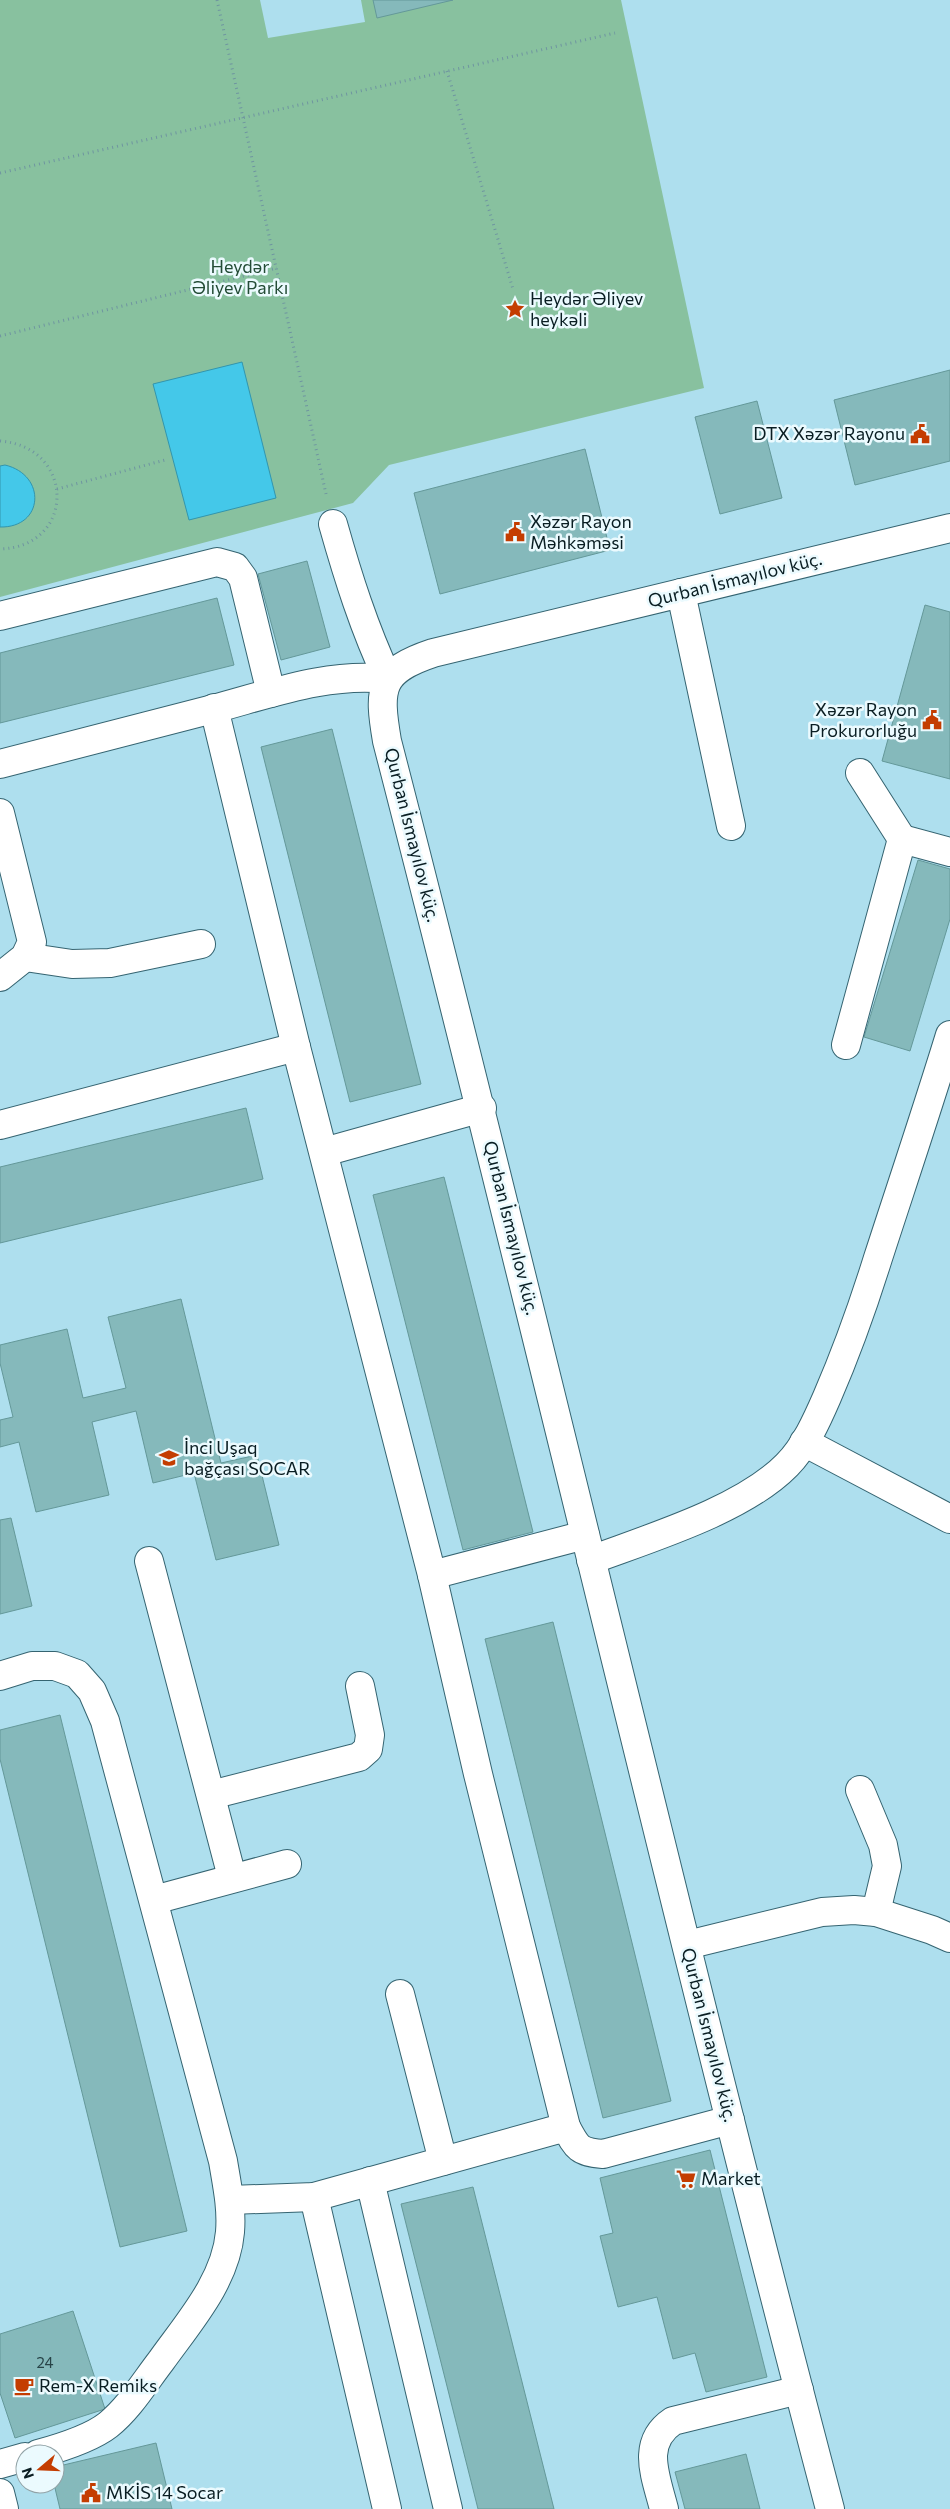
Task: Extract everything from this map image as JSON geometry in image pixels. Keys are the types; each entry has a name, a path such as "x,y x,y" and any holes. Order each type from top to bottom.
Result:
{"street":[{"path":"333,524 356,605 369,640 388,679"},
{"name":"Qurban İsmayılov küç.","path":"830,2509 730,2120 588,1548 482,1108 387,741 383,715 383,694 388,679 399,667 433,652 950,528"},
{"path":"0,616 217,562 235,567 243,578 271,693"},
{"path":"681,593 731,826"},
{"path":"0,764 271,693 338,678 363,676 388,679"},
{"path":"214,708 296,1047 432,1575 478,1774 566,2127 577,2148 587,2153 603,2154 730,2120"},
{"path":"860,773 902,839 950,852"},
{"path":"0,813 32,942 25,957 0,977"},
{"path":"846,1045 902,839"},
{"path":"25,957 72,964 110,963 201,944"},
{"path":"432,1575 588,1548 681,1527 726,1506 765,1483 788,1465 820,1414 849,1346 943,1086 950,1035"},
{"path":"0,1125 296,1047"},
{"path":"324,1152 482,1108"},
{"path":"804,1442 950,1519"},
{"path":"148,1561 232,1877"},
{"path":"0,1676 32,1666 55,1666 78,1674 92,1691 105,1721 154,1900 223,2161 230,2200 230,2233 224,2261 203,2302 124,2411 106,2427 63,2444"},
{"path":"211,1796 359,1757 368,1750 370,1734 360,1686"},
{"path":"860,1790 883,1845 887,1866 876,1912"},
{"path":"154,1900 232,1877 287,1864"},
{"path":"688,1945 822,1912 854,1910 876,1912 932,1930 950,1938"},
{"path":"400,1994 443,2160"},
{"path":"230,2200 314,2197 566,2127"},
{"path":"370,2181 448,2509"},
{"path":"314,2197 387,2509"},
{"path":"664,2509 652,2459 655,2440 662,2428 673,2421 799,2390"},
{"path":"0,2464 15,2460"},
{"path":"0,2493 4,2509"}],"path":[{"path":"217,0 333,524"},
{"path":"0,173 615,33"},
{"path":"447,71 513,289"},
{"path":"0,336 277,268"},
{"path":"0,441 16,443 31,449 43,460 52,473 57,489 57,505 52,520 42,533 30,543 14,549 0,549"},
{"path":"57,489 165,460"}],"green space":[{"name":"Heydər Əliyev Parkı","path":"0,0 260,0 268,38 365,22 361,0 621,0 704,388 389,465 353,503 0,597"}],"water":[{"path":"242,362 276,498 189,520 153,384"},
{"path":"5,465 19,471 28,479 33,489 35,500 32,510 25,519 15,525 0,527 0,466"}],"building":[{"path":"373,0 453,0 377,18"},
{"path":"950,370 950,461 855,485 834,400"},
{"path":"757,401 782,498 720,514 695,417"},
{"path":"585,449 610,550 440,594 414,493"},
{"path":"307,561 330,647 281,660 258,574"},
{"path":"217,598 234,665 0,723 0,653"},
{"path":"925,605 950,612 950,779 882,761"},
{"path":"332,729 421,1084 350,1102 261,747"},
{"path":"918,860 950,869 950,919 910,1051 864,1037"},
{"path":"246,1108 263,1179 0,1243 0,1167"},
{"path":"444,1177 533,1532 463,1550 373,1195"},
{"path":"181,1299 221,1463 257,1455 279,1545 216,1560 194,1473 153,1483 136,1411 92,1422 109,1495 36,1512 19,1442 0,1447 0,1420 13,1417 0,1363 0,1345 67,1329 83,1398 126,1388 108,1317"},
{"path":"11,1518 32,1606 0,1614 0,1520"},
{"path":"553,1622 671,2101 603,2118 485,1639"},
{"path":"60,1715 187,2231 120,2247 0,1759 0,1730"},
{"path":"710,2150 767,2377 706,2392 695,2353 673,2359 657,2297 618,2307 600,2236 613,2233 600,2178"},
{"path":"473,2187 554,2509 478,2509 401,2204"},
{"path":"73,2311 105,2409 15,2438 0,2393 0,2334"},
{"path":"156,2443 172,2509 60,2509 56,2494 65,2494 65,2465"},
{"path":"746,2454 760,2509 685,2509 675,2472"}],"place":[{"name":"Heydər Əliyev heykəli","path":"515,309"},
{"name":"DTX Xəzər Rayonu","path":"920,434"},
{"name":"Xəzər Rayon Məhkəməsi","path":"515,532"},
{"name":"Xəzər Rayon Prokurorluğu","path":"932,720"},
{"name":"İnci Uşaq bağçası SOCAR","path":"169,1458"},
{"name":"Market","path":"686,2179"},
{"name":"Rem-X Remiks","path":"24,2386"},
{"name":"MKİS 14 Socar","path":"91,2493"}]}
